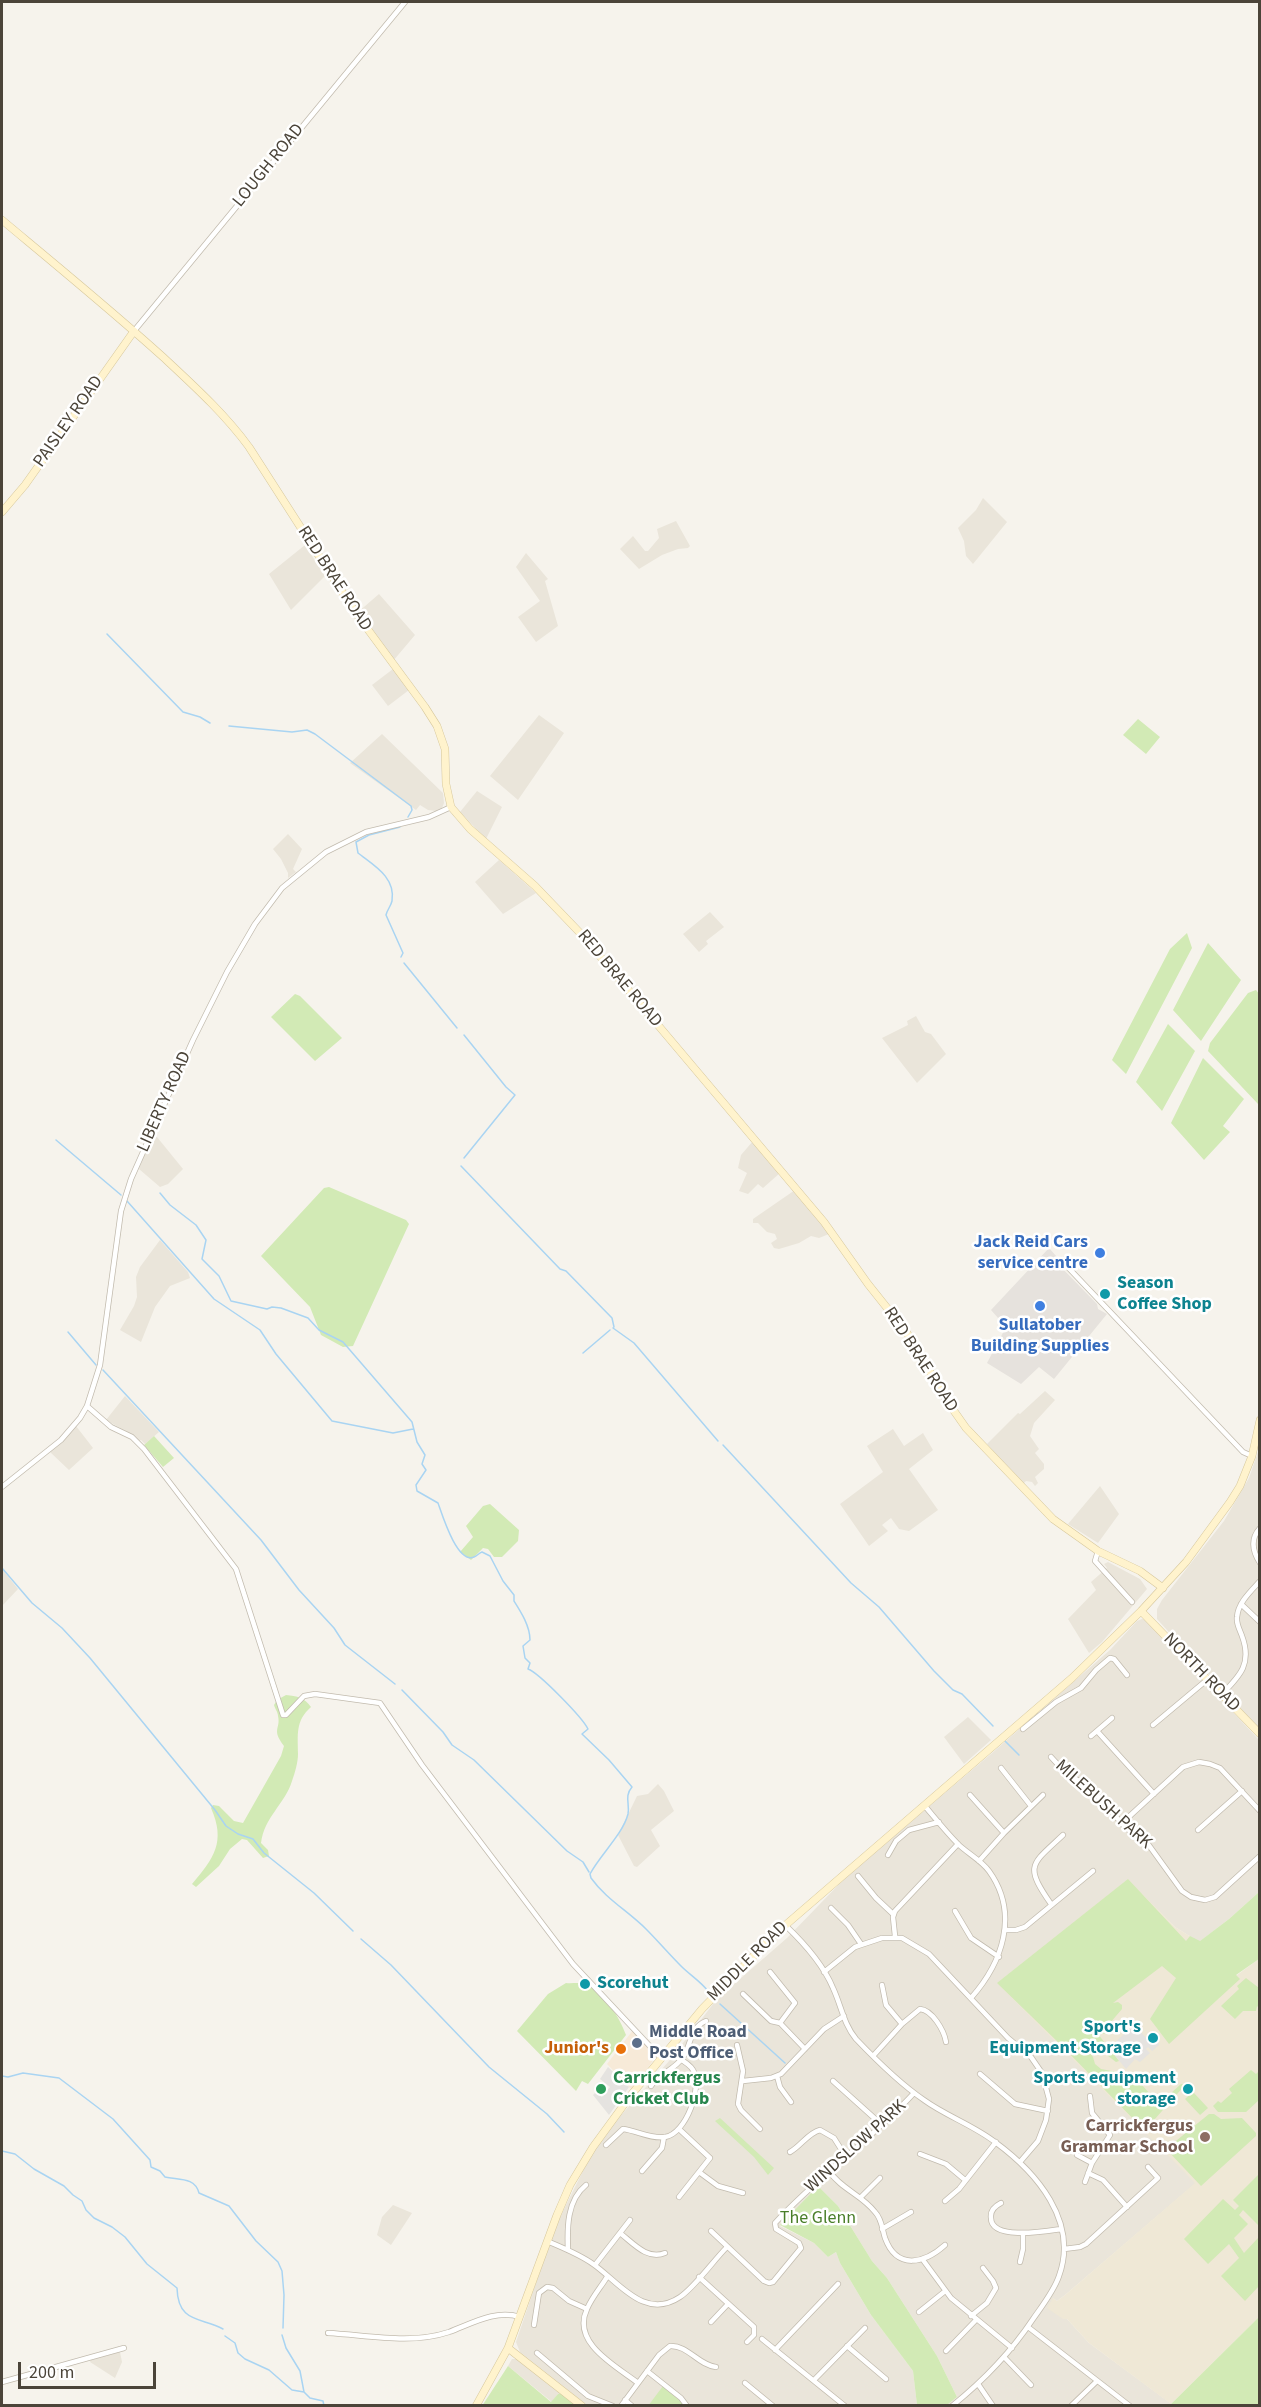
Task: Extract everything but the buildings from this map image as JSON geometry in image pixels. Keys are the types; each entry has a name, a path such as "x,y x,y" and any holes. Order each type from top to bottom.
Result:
{"street":[{"name":"LOUGH ROAD","path":"134,331 405,2"},
{"name":"RED BRAE ROAD","path":"2,220 134,331 203,394 239,433 354,612 437,726 445,749 447,792 451,807 470,829 535,886 582,935 811,1205 907,1333 947,1401 966,1428 1047,1513 1069,1532 1098,1551 1140,1571 1163,1588"},
{"name":"PAISLEY ROAD","path":"2,512 25,485 134,331"},
{"name":"LIBERTY ROAD","path":"2,1487 61,1440 87,1406 100,1365 121,1210 131,1179 193,1040 227,972 255,924 282,888 326,852 366,832 429,817 451,807"},
{"path":"1061,1260 1243,1452 1252,1456"},
{"path":"87,1406 111,1427 132,1437 144,1449 234,1565 257,1629 283,1715 286,1715 304,1696 315,1694 380,1703 422,1766 573,1964 661,2058"},
{"name":"MIDDLE ROAD","path":"476,2406 508,2348 562,2201 586,2158 618,2112 719,1990 785,1925 1072,1677 1142,1611 1186,1562 1240,1486 1252,1456 1260,1420"},
{"path":"1260,1528 1254,1536 1253,1544 1260,1563"},
{"path":"1098,1551 1095,1561 1132,1602"},
{"path":"1222,1694 1246,1661 1245,1644 1237,1621 1241,1604 1260,1581"},
{"path":"1241,1604 1260,1623"},
{"name":"NORTH ROAD","path":"1142,1611 1260,1734"},
{"path":"1023,1729 1056,1702 1081,1688 1096,1670 1111,1658 1128,1675"},
{"path":"1072,1677 1081,1688"},
{"path":"1153,1725 1208,1678"},
{"path":"1091,1736 1112,1718"},
{"path":"1097,1731 1154,1794"},
{"name":"MILEBUSH PARK","path":"1051,1757 1063,1770 1092,1790 1121,1824 1148,1844 1167,1866 1182,1891 1196,1900 1215,1897 1260,1856"},
{"path":"1121,1824 1183,1767 1199,1762 1220,1768 1259,1809"},
{"path":"1001,1768 1031,1806"},
{"path":"1198,1830 1242,1791"},
{"path":"970,1795 1004,1833"},
{"path":"979,1861 1004,1833 1044,1795"},
{"path":"924,1805 958,1844 990,1873 999,1890 1005,1914 1006,1930 999,1957 971,1998"},
{"path":"888,1855 896,1841 909,1830 939,1822"},
{"path":"1051,1904 1035,1879 1033,1870 1040,1857 1062,1835"},
{"path":"893,1914 958,1844"},
{"path":"1006,1930 1025,1927 1093,1871"},
{"path":"858,1876 893,1914 895,1936"},
{"path":"831,1908 848,1925 861,1944"},
{"path":"955,1911 971,1938 999,1957"},
{"path":"785,1925 802,1942 832,1985 852,2035 914,2093 996,2142 1042,2186 1056,2210 1064,2249 1060,2275 1048,2297 1012,2348 978,2384 952,2406"},
{"path":"824,1972 861,1944 895,1936 908,1940 924,1950 1039,2067 1046,2086 1048,2111 1040,2138 1020,2163"},
{"path":"770,1972 795,2003 780,2023"},
{"path":"882,1985 886,2005 902,2024"},
{"path":"743,1994 771,2021 780,2023 805,2049"},
{"path":"873,2056 902,2024 917,2011 925,2009 944,2035 946,2042"},
{"path":"743,2081 777,2076 830,2024 844,2016"},
{"path":"651,2086 659,2076 681,2060 695,2029 706,2021"},
{"path":"737,2045 742,2061 743,2081 739,2106 760,2129"},
{"path":"606,2145 625,2129 643,2135 664,2137 679,2129 690,2112 696,2083 692,2068 667,2051"},
{"path":"980,2074 1019,2106 1048,2111"},
{"path":"777,2076 780,2087 791,2102"},
{"path":"833,2081 882,2125"},
{"name":"WINDSLOW PARK","path":"727,2247 764,2281 771,2283 801,2248 798,2242 775,2227 776,2222 914,2093"},
{"path":"1085,2182 1092,2163 1110,2135 1092,2113 1090,2096"},
{"path":"679,2129 710,2157 679,2197"},
{"path":"790,2152 799,2147 813,2133 822,2130 834,2139 846,2157"},
{"path":"642,2171 662,2148 664,2137"},
{"path":"945,2201 996,2142"},
{"path":"920,2154 946,2164 965,2180"},
{"path":"1077,2155 1092,2163"},
{"path":"1064,2249 1083,2246 1158,2179 1148,2167"},
{"path":"829,2171 837,2181 876,2213 888,2244 898,2256 909,2260 923,2260 931,2257 945,2245"},
{"path":"699,2172 718,2186 743,2193"},
{"path":"1088,2173 1103,2180 1127,2207"},
{"path":"860,2198 880,2178"},
{"path":"568,2250 568,2219 579,2191 586,2184"},
{"path":"1001,2203 992,2212 992,2225 997,2229 1023,2234 1061,2229"},
{"path":"882,2229 911,2212"},
{"path":"595,2265 630,2220"},
{"path":"547,2241 595,2265 631,2296 659,2304 669,2303 678,2298 727,2247 711,2231"},
{"path":"620,2233 647,2254 655,2256 665,2253"},
{"path":"1020,2262 1023,2234"},
{"path":"923,2260 944,2292 1012,2348"},
{"path":"971,2316 987,2303 996,2288 984,2268"},
{"path":"607,2277 587,2309 583,2328 589,2341 603,2356 638,2383"},
{"path":"699,2277 755,2328 754,2335 747,2342"},
{"path":"775,2350 838,2284"},
{"path":"534,2325 539,2293 547,2286 569,2301 587,2309"},
{"path":"919,2312 944,2292"},
{"path":"711,2322 728,2304"},
{"path":"328,2333 424,2338 450,2332 476,2321 499,2315 520,2317"},
{"path":"946,2351 976,2320"},
{"path":"1028,2327 1130,2406"},
{"path":"815,2379 865,2328"},
{"path":"762,2340 815,2379 845,2406"},
{"path":"621,2406 663,2351 674,2346 680,2347 704,2364 716,2367"},
{"path":"847,2346 886,2379"},
{"path":"2,2382 124,2348"},
{"path":"508,2348 582,2406"},
{"path":"537,2353 588,2396 613,2406"},
{"path":"1004,2357 1031,2385"},
{"path":"647,2371 681,2398 687,2406"},
{"path":"1071,2406 1097,2381"},
{"path":"745,2383 773,2406"},
{"path":"978,2384 993,2406"},
{"path":"625,2400 632,2406"}],"shaded area":[{"path":"983,498 1007,522 973,564 966,556 964,541 958,528 976,510"},
{"path":"676,521 690,546 688,548 662,555 639,569 620,549 633,536 645,551 648,551 659,538 657,529"},
{"path":"305,545 325,576 291,610 269,574"},
{"path":"526,553 548,579 545,581 558,626 536,642 518,617 540,601 516,567"},
{"path":"379,594 415,635 393,661 357,613"},
{"path":"393,669 409,690 388,706 372,685"},
{"path":"539,715 564,733 518,800 490,776"},
{"path":"382,734 443,793 442,808 436,811 428,810 420,805 416,810 350,763"},
{"path":"477,791 502,807 486,839 460,812"},
{"path":"288,834 302,849 293,869 296,872 288,878 281,859 273,849"},
{"path":"499,860 536,893 503,914 475,882"},
{"path":"710,912 724,927 706,941 708,944 699,952 683,934"},
{"path":"916,1016 925,1032 931,1034 946,1054 917,1083 882,1038 908,1025 907,1021"},
{"path":"157,1137 183,1169 168,1184 160,1187 139,1169 150,1139"},
{"path":"753,1141 780,1173 763,1188 758,1184 748,1194 739,1191 747,1173 738,1168 741,1155"},
{"path":"795,1190 829,1234 819,1238 811,1236 799,1243 779,1249 774,1248 771,1243 777,1239 775,1234 767,1232 758,1223 753,1223 753,1219"},
{"path":"160,1240 188,1272 190,1278 170,1286 155,1307 141,1342 120,1330 137,1297 136,1277 140,1267"},
{"path":"1049,1248 1057,1257 1053,1265 1056,1268 1060,1266 1097,1304 1098,1309 1107,1314 1054,1379 1039,1367 1021,1384 987,1363 1006,1327 991,1310"},
{"path":"1045,1391 1055,1400 1034,1423 1030,1436 1039,1449 1035,1453 1044,1464 1044,1469 1035,1477 1038,1483 1035,1486 1032,1482 1026,1481 1022,1485 987,1444 1018,1413 1020,1414"},
{"path":"125,1396 159,1432 145,1444 141,1440 138,1442 131,1434 106,1420"},
{"path":"76,1426 93,1448 69,1470 50,1452"},
{"path":"893,1429 904,1446 923,1433 933,1450 909,1469 938,1510 909,1531 899,1529 891,1518 882,1525 888,1531 869,1546 840,1504 883,1472 867,1446"},
{"path":"1259,1449 1259,1728 1157,1619 1157,1609 1224,1521 1249,1478"},
{"path":"1100,1486 1119,1514 1098,1543 1068,1524"},
{"path":"1108,1562 1140,1579 1147,1589 1102,1642 1089,1653 1068,1619 1096,1590 1091,1582 1107,1568 1104,1564"},
{"path":"2,1569 18,1589 2,1606"},
{"path":"1147,1620 1259,1740 1259,1892 1199,1942 1175,1927 1140,1893 1196,2183 1065,2295 1057,2301 1053,2298 1067,2319 1089,2343 1173,2405 947,2405 957,2397 937,2356 887,2278 872,2261 838,2206 818,2186 780,2226 814,2243 828,2257 836,2252 840,2263 871,2315 913,2371 917,2405 587,2405 520,2352 516,2342 555,2227 591,2155 615,2122 669,2061 717,1999 787,1938 848,1875 991,1754 1110,1650 1137,1621"},
{"path":"968,1717 991,1740 964,1764 944,1737"},
{"path":"658,1784 674,1811 651,1830 660,1846 637,1867 634,1866 618,1835 637,1796 648,1794"},
{"name":"Carrickfergus Grammar School","path":"1128,1879 1175,1927 1199,1942 1237,1975 1259,1959 1259,2317 1171,2404 1089,2343 1067,2319 1063,2319 1047,2308 1053,2298 1057,2301 1065,2295 1195,2183 997,1983"},
{"path":"1134,2025 1151,2043 1157,2040 1159,2045 1152,2051 1148,2047 1146,2049 1150,2053 1140,2062 1135,2059 1126,2069 1109,2048"},
{"path":"633,2030 657,2055 632,2090 607,2064"},
{"path":"608,2067 629,2087 609,2115 593,2095 595,2093 602,2097 610,2087 600,2079"},
{"path":"393,2205 412,2213 391,2245 377,2235 382,2217"},
{"path":"120,2352 122,2362 115,2378 90,2362 91,2360"},
{"path":"512,2359 520,2359 563,2393 558,2394 552,2402 508,2366"}],"green space":[{"path":"1138,719 1160,737 1146,754 1123,735"},
{"path":"1187,933 1192,948 1126,1074 1112,1060 1170,949"},
{"path":"1208,943 1241,980 1201,1041 1173,1010"},
{"path":"1256,990 1260,995 1258,1104 1208,1051 1210,1043 1248,993"},
{"path":"295,994 300,996 342,1038 315,1061 271,1017"},
{"path":"1168,1024 1195,1051 1162,1111 1136,1082"},
{"path":"1203,1058 1244,1099 1223,1126 1230,1132 1204,1160 1171,1123"},
{"path":"329,1187 406,1220 409,1224 353,1346 343,1347 321,1335 310,1307 261,1256 324,1188"},
{"path":"154,1436 174,1458 163,1467 144,1445"},
{"path":"490,1504 519,1530 518,1541 502,1557 494,1557 488,1549 483,1548 471,1560 460,1552 473,1537 466,1526 483,1506"},
{"path":"286,1695 300,1698 311,1707 300,1723 297,1760 289,1789 270,1818 263,1834 261,1843 268,1850 269,1856 263,1858 247,1840 242,1839 230,1849 219,1866 196,1887 192,1884 212,1857 217,1840 211,1808 213,1805 219,1806 234,1821 243,1823 281,1756 284,1746 277,1732 279,1720 274,1705 277,1700"},
{"path":"1128,1879 1186,1941 1190,1936 1200,1941 1259,1892 1259,1959 1236,1975 1240,1979 1169,2044 1150,2019 1176,1978 1162,1966 1113,2003 1118,2002 1122,2005 1122,2009 1110,2023 1111,2033 1098,2034 1119,2061 1116,2062 1091,2043 1088,2042 1085,2046 1095,2064 1101,2069 1133,2075 1159,2104 1181,2084 1186,2084 1146,2129 1143,2129 997,1983"},
{"path":"1246,1978 1259,1988 1259,2008 1257,2006 1256,2011 1243,2011 1235,2019 1221,2006 1239,1989 1237,1986"},
{"path":"566,1983 585,1984 598,1992 615,2013 626,2035 588,2084 582,2081 576,2091 517,2031 548,1994"},
{"path":"1251,2070 1256,2074 1259,2071 1259,2100 1246,2112 1218,2112 1213,2106 1218,2101 1221,2103 1232,2093 1229,2089"},
{"path":"1193,2092 1208,2108 1200,2115 1185,2099"},
{"path":"1209,2114 1214,2114 1221,2119 1242,2118 1256,2133 1256,2136 1201,2186 1168,2151 1171,2145"},
{"path":"720,2118 774,2168 768,2175 754,2157 715,2121"},
{"path":"1259,2174 1259,2226 1243,2210 1239,2215 1248,2224 1234,2238 1244,2253 1259,2237 1259,2286 1245,2301 1221,2276 1239,2258 1229,2244 1208,2264 1184,2239 1223,2199 1235,2210 1239,2206 1233,2200"},
{"name":"The Glenn","path":"818,2186 838,2206 872,2261 887,2278 937,2356 957,2397 947,2405 917,2405 913,2371 871,2315 840,2263 836,2252 828,2257 814,2243 780,2225"},
{"path":"1259,2317 1259,2405 1171,2404"},
{"path":"508,2366 551,2402 558,2394 563,2393 577,2406 482,2406"},
{"path":"663,2386 683,2402 685,2406 648,2406"}],"waterway":[{"path":"107,634 183,712 210,723"},
{"path":"229,726 292,732 307,730 315,734 411,806 412,810 408,817"},
{"path":"400,827 369,835 356,842 358,853 382,872 390,885 392,901 386,915 403,953 401,957"},
{"path":"404,963 457,1028"},
{"path":"464,1035 515,1095 464,1158"},
{"path":"56,1140 121,1195"},
{"path":"461,1166 560,1269 566,1271 612,1318 614,1327"},
{"path":"160,1193 170,1205 196,1225 206,1240 202,1259 219,1276 231,1301 267,1309 281,1308 308,1318 319,1330 343,1342 412,1422 417,1442 425,1455 422,1464 426,1470 416,1485 417,1491 438,1503 451,1537 462,1553 468,1557 474,1557 482,1552 490,1556 503,1581 514,1595 514,1601 527,1624 530,1640 523,1646 525,1658 530,1663 528,1669 578,1715 588,1729 582,1734 632,1787 628,1794 628,1814 625,1822 594,1867 590,1874 591,1878 708,1991"},
{"path":"127,1201 214,1299 260,1330 276,1354 332,1421 393,1433 413,1429"},
{"path":"613,1328 634,1343 718,1441"},
{"path":"583,1353 610,1330"},
{"path":"68,1332 96,1365"},
{"path":"103,1370 261,1540 299,1590 334,1628 345,1645 395,1684"},
{"path":"723,1445 851,1583 879,1607 934,1671 953,1690 962,1694 993,1726"},
{"path":"2,1568 32,1603 62,1628 90,1658 226,1826 238,1834 253,1839 264,1853 314,1893 353,1931"},
{"path":"402,1690 443,1732 452,1745 474,1760 567,1851 583,1862 589,1872"},
{"path":"1005,1741 1019,1755"},
{"path":"361,1939 391,1965 489,2067 547,2114 564,2132"},
{"path":"720,2004 785,2063"},
{"path":"2,2076 8,2077 23,2073 59,2078 113,2119 150,2160 151,2167 160,2171 165,2177 190,2182 194,2184 199,2193 229,2206 256,2241 278,2262 282,2271 283,2328"},
{"path":"2,2151 15,2154 34,2169 64,2186 82,2201 86,2210 94,2218 125,2237 147,2264 177,2288 178,2299 186,2313 223,2329"},
{"path":"282,2335 286,2348 300,2371 304,2392 310,2398 323,2401 324,2406"},
{"path":"225,2336 235,2343 238,2353 245,2359 269,2370 292,2390 304,2392"}],"place":[{"name":"Jack Reid Cars service centre","path":"1100,1253"},
{"name":"Season Coffee Shop","path":"1105,1294"},
{"name":"Sullatober Building Supplies","path":"1040,1306"},
{"name":"Scorehut","path":"585,1984"},
{"name":"Sport's Equipment Storage","path":"1153,2038"},
{"name":"Middle Road Post Office","path":"637,2043"},
{"name":"Junior's","path":"621,2049"},
{"name":"Carrickfergus Cricket Club","path":"601,2089"},
{"name":"Sports equipment storage","path":"1188,2089"},
{"name":"Carrickfergus Grammar School","path":"1205,2137"}]}
